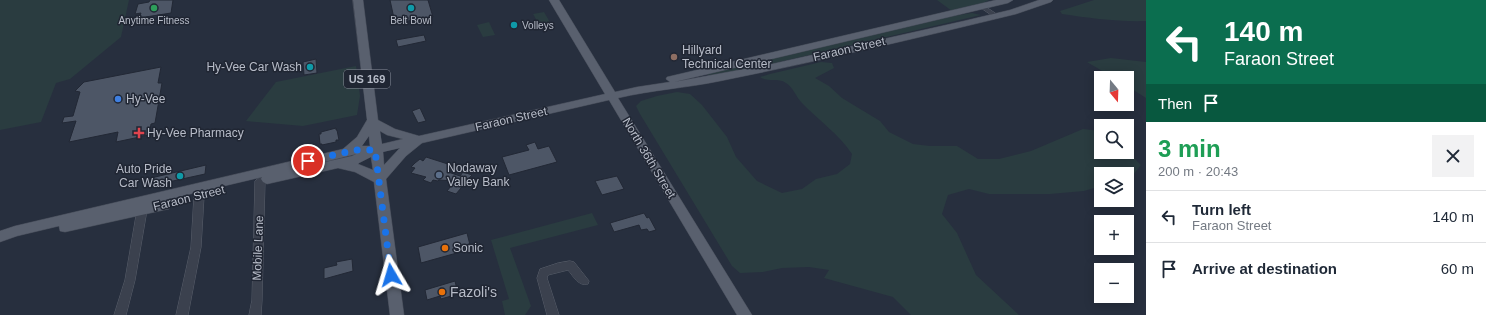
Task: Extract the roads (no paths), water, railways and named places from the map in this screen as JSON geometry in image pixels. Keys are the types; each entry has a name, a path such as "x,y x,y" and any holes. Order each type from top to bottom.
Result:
{"main road":[{"name":"North 36th Street","path":"554,0 745,315"},
{"name":"Faraon Street","path":"647,88 665,80 1008,0"},
{"name":"Faraon Street","path":"0,237 15,231 356,150 375,150 647,88 697,82 772,67 996,16 1048,0"},
{"name":"US 169","path":"358,4 396,315"},
{"path":"348,152 361,140 372,121 391,132 421,140"},
{"path":"337,164 358,168 379,178 402,153 421,140"},
{"name":"Faraon Street","path":"0,241 142,210 260,181 355,160 375,150"}],"street":[{"path":"983,7 996,16"},
{"name":"Mobile Lane","path":"255,315 257,300 260,181"},
{"path":"182,315 196,247 199,196"},
{"path":"120,315 130,280 142,210"},
{"path":"553,315 542,278 544,272 570,265 584,281"}],"place":[{"name":"Anytime Fitness","path":"154,8"},
{"name":"Belt Bowl","path":"411,8"},
{"name":"Volleys","path":"514,25"},
{"name":"Hillyard Technical Center","path":"674,57"},
{"name":"Hy-Vee Car Wash","path":"310,67"},
{"name":"Hy-Vee","path":"118,99"},
{"name":"Hy-Vee Pharmacy","path":"139,133"},
{"name":"Nodaway Valley Bank","path":"439,175"},
{"name":"Auto Pride Car Wash","path":"180,176"},
{"name":"Sonic","path":"445,248"},
{"name":"Fazoli's","path":"442,292"}]}
